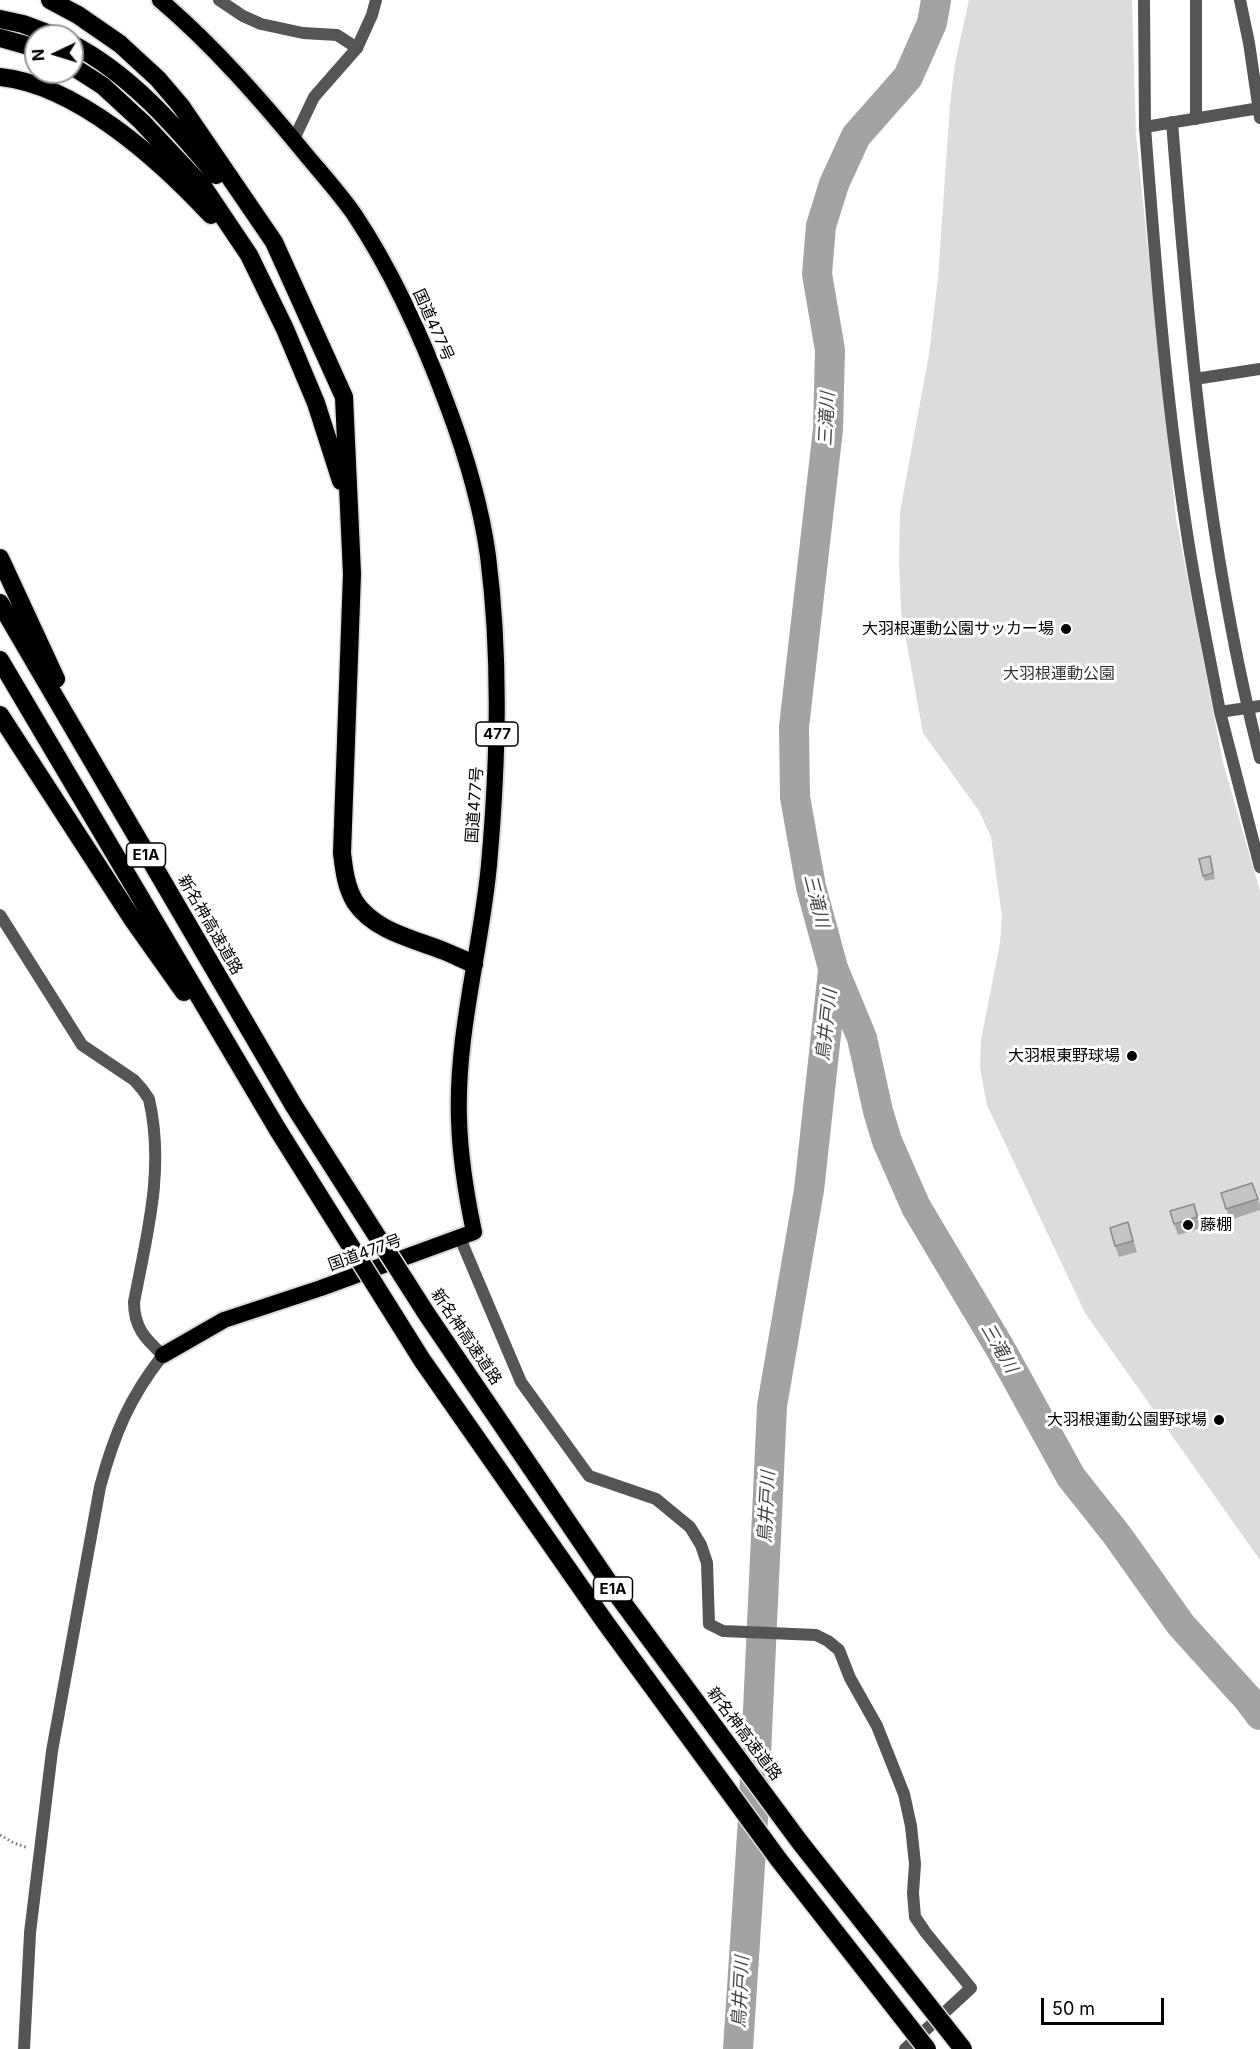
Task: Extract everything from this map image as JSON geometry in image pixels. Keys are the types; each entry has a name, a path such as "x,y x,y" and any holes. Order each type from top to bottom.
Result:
{"highway":[{"path":"50,0 106,34 158,79 181,106 274,242 344,397 352,574 342,853 346,881 356,903 373,920 392,932 474,964"},
{"name":"国道477号","path":"160,0 188,24 227,64 294,139 352,211 384,264 416,326 461,444 477,499 488,556 498,684 494,803 486,893 463,1050 459,1116 463,1181 474,1232 321,1288 224,1320 163,1355"},
{"path":"0,19 24,24"},
{"path":"0,38 24,45"},
{"path":"84,51 108,66 143,96 274,242"},
{"path":"84,74 103,86 142,122 204,188 249,255 285,329 315,403 348,503"},
{"path":"0,77 26,82 59,95 135,142 164,166 249,255"},
{"path":"0,558 104,782"},
{"name":"新名神高速道路","path":"0,603 294,1106 426,1313 618,1596 799,1841 963,2049"},
{"name":"E1A","path":"0,660 278,1130 422,1360 605,1623 778,1860 927,2049"},
{"path":"0,715 133,920 258,1096"}],"street":[{"path":"219,0 261,24 303,33 336,35 357,48"},
{"path":"294,139 314,97 357,48 372,15 376,0"},
{"path":"1144,0 1145,127 1154,243 1167,382 1185,521 1220,712 1260,867"},
{"path":"1196,0 1196,119"},
{"path":"1145,127 1260,112 1240,0"},
{"path":"1172,122 1195,379 1213,527 1254,707 1260,758"},
{"path":"1195,379 1260,369"},
{"path":"1220,712 1254,707"},
{"path":"0,915 82,1045 134,1080 148,1099 156,1176 134,1302 134,1315 138,1328 146,1340 163,1355 145,1377 124,1415 100,1487 52,1751 30,1933 24,2049"},
{"path":"460,1238 521,1382 589,1476 656,1499 690,1527 701,1545 707,1563 709,1624 723,1631 816,1635 839,1650 850,1678 877,1726 904,1794 911,1826 915,1864 915,1917 971,1988 905,2049"}],"path":[{"path":"0,1835 39,1852"}],"green space":[{"name":"大羽根運動公園","path":"969,0 1132,0 1136,135 1176,518 1223,763 1260,891 1260,1560 1085,1313 987,1105 980,1068 981,1040 1000,943 1002,917 991,837 979,811 923,733 901,612 899,561 900,512 929,354 938,278 955,63"}],"building":[{"path":"1210,856 1213,873 1203,876 1199,859"},
{"path":"1252,1183 1258,1199 1226,1209 1221,1193"},
{"path":"1194,1204 1197,1217 1174,1224 1170,1211"},
{"path":"1128,1222 1133,1241 1115,1246 1110,1228"}],"waterway":[{"name":"三滝川","path":"936,0 932,23 908,77 856,136 834,184 821,226 817,274 830,350 828,429 794,727 795,797 811,887 833,968 862,1038 887,1141 916,1207 1000,1348 1071,1477 1117,1535 1181,1625 1260,1715"},
{"name":"鳥井戸川","path":"738,2049 753,1819 772,1406 809,1190 833,971"}],"place":[{"name":"大羽根運動公園サッカー場","path":"1066,629"},
{"name":"大羽根東野球場","path":"1132,1056"},
{"name":"藤棚","path":"1188,1225"},
{"name":"大羽根運動公園野球場","path":"1219,1420"}]}
